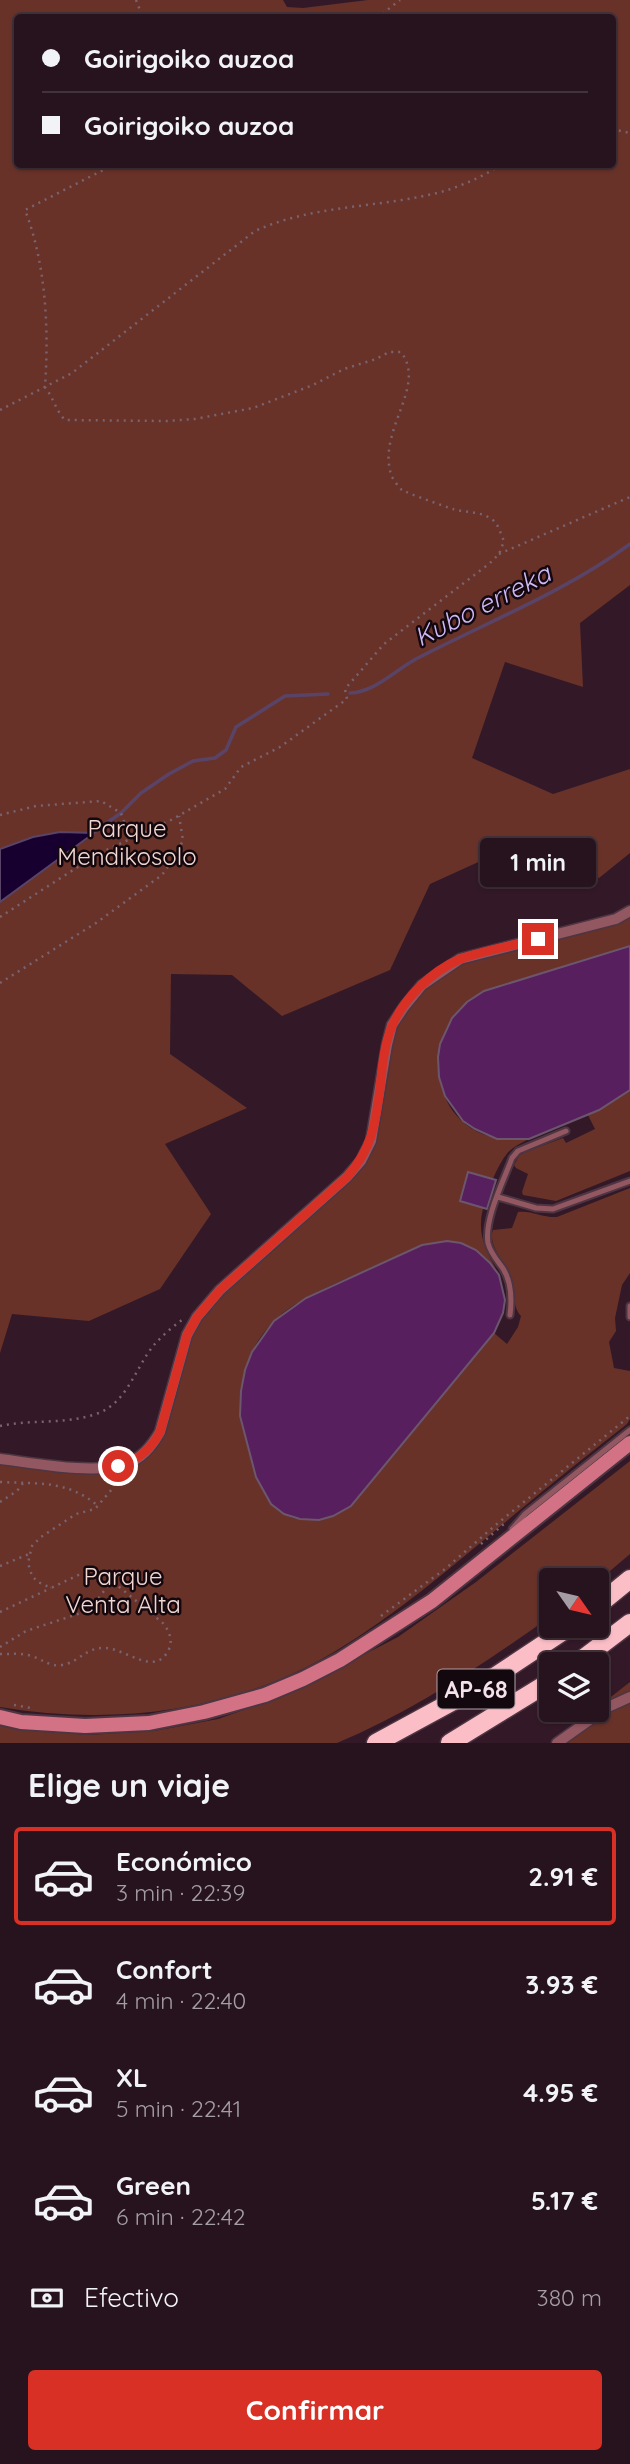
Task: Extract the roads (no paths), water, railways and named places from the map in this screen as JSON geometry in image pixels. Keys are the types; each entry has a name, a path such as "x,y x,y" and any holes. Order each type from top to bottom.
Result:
{"highway":[{"path":"609,1596 630,1579"},
{"path":"592,1652 630,1623"},
{"name":"AP-68","path":"376,1743 479,1688 553,1638"},
{"name":"AP-68","path":"450,1743 539,1688"}],"street":[{"path":"0,1459 77,1467 118,1466 141,1456 153,1445 160,1432 187,1335 197,1317 220,1290 347,1177 361,1161 374,1127 392,1025 422,985 460,959 616,919 630,911"},
{"path":"8,1710 21,1721 85,1726 149,1723 204,1712 265,1695 340,1660 432,1601 630,1443"},
{"path":"558,1743 608,1707 630,1697"}],"lane":[{"path":"510,1315 512,1300 506,1273 488,1242 490,1219 512,1158 519,1151 566,1131"},
{"path":"498,1197 537,1208 553,1209 630,1181"},
{"path":"630,1307 630,1317"},
{"path":"495,1550 525,1514 630,1430"}],"waterway":[{"name":"Kubo erreka","path":"350,693 368,689 416,659 552,592 630,544"},
{"name":"Kubo erreka","path":"91,834 169,774 193,761 215,758 226,750 236,727 285,696 328,694"}],"park label":[{"name":"Parque Mendikosolo","path":"127,842"},
{"name":"Parque Venta Alta","path":"123,1590"}]}
